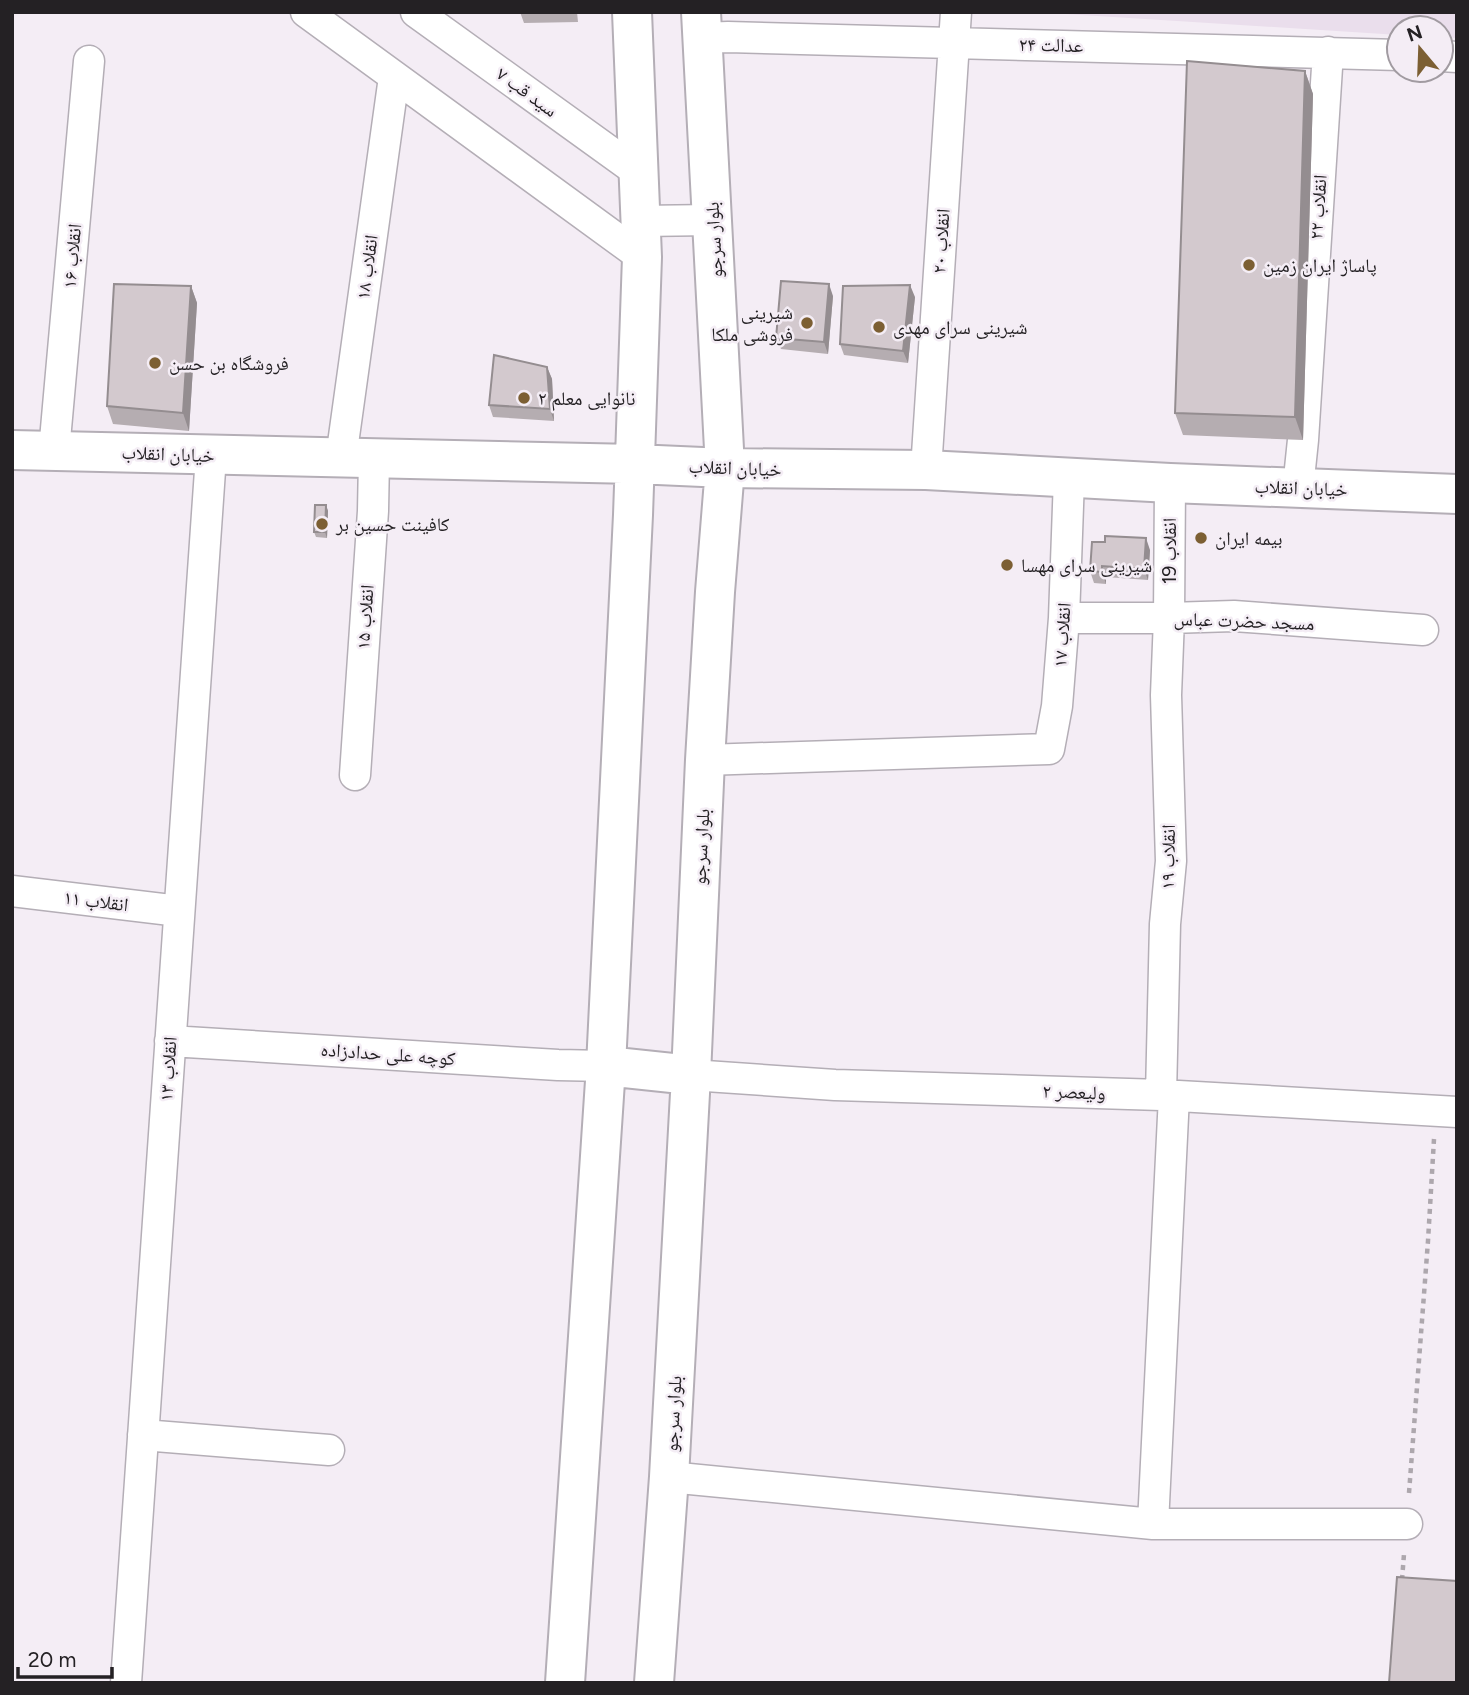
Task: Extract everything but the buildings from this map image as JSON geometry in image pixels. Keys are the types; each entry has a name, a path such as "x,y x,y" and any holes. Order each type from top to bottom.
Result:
{"street":[{"path":"306,12 394,77 641,239 713,220"},
{"name":"سید قب ۷","path":"416,12 638,172"},
{"path":"565,1683 606,1066 635,464 641,239 632,12"},
{"name":"انقلاب ۲۰","path":"926,470 956,12"},
{"name":"عدالت ۲۴","path":"702,25 728,37 1385,54"},
{"name":"بلوار سرجو","path":"654,1683 669,1478 705,760 725,468 702,25"},
{"name":"انقلاب ۲۲","path":"1298,488 1328,52"},
{"name":"انقلاب ۱۶","path":"54,451 89,61"},
{"name":"انقلاب ۱۸","path":"357,459 394,77"},
{"name":"خیابان انقلاب","path":"12,450 725,468 926,470 1457,494"},
{"name":"انقلاب ۱۳","path":"126,1683 211,456"},
{"name":"انقلاب ۱۵","path":"355,775 373,511 357,459"},
{"name":"انقلاب ۱۷","path":"705,760 1049,749 1057,706 1064,618 1069,478"},
{"name":"انقلاب 19","path":"1169,618 1170,483"},
{"name":"مسجد حضرت عباس","path":"1064,618 1234,616 1423,630"},
{"name":"انقلاب ۱۹","path":"1153,1524 1168,1095 1165,924 1171,861 1166,695 1169,618"},
{"name":"انقلاب ۱۱","path":"12,891 179,911"},
{"name":"کوچه علی حدادزاده","path":"170,1041 606,1066"},
{"path":"606,1066 691,1075"},
{"name":"ولیعصر ۲","path":"691,1075 835,1085 1168,1095 1446,1111"},
{"path":"143,1435 329,1450"},
{"path":"669,1478 1153,1524 1407,1524"}],"path":[{"path":"1401,1590 1427,1254 1446,1111"}],"shaded area":[{"path":"1034,12 1457,12 1457,38 1455,14 1385,14 1385,34"}],"place":[{"name":"پاساژ ایران زمین","path":"1249,265"},
{"name":"شیرینی فروشی ملکا","path":"807,323"},
{"name":"شیرینی سرای مهدی","path":"879,327"},
{"name":"فروشگاه بن حسن","path":"155,363"},
{"name":"نانوایی معلم ۲","path":"524,398"},
{"name":"کافینت حسین بر","path":"322,524"},
{"name":"بیمه ایران","path":"1201,538"},
{"name":"شیرینی سرای مهسا","path":"1007,565"}]}
